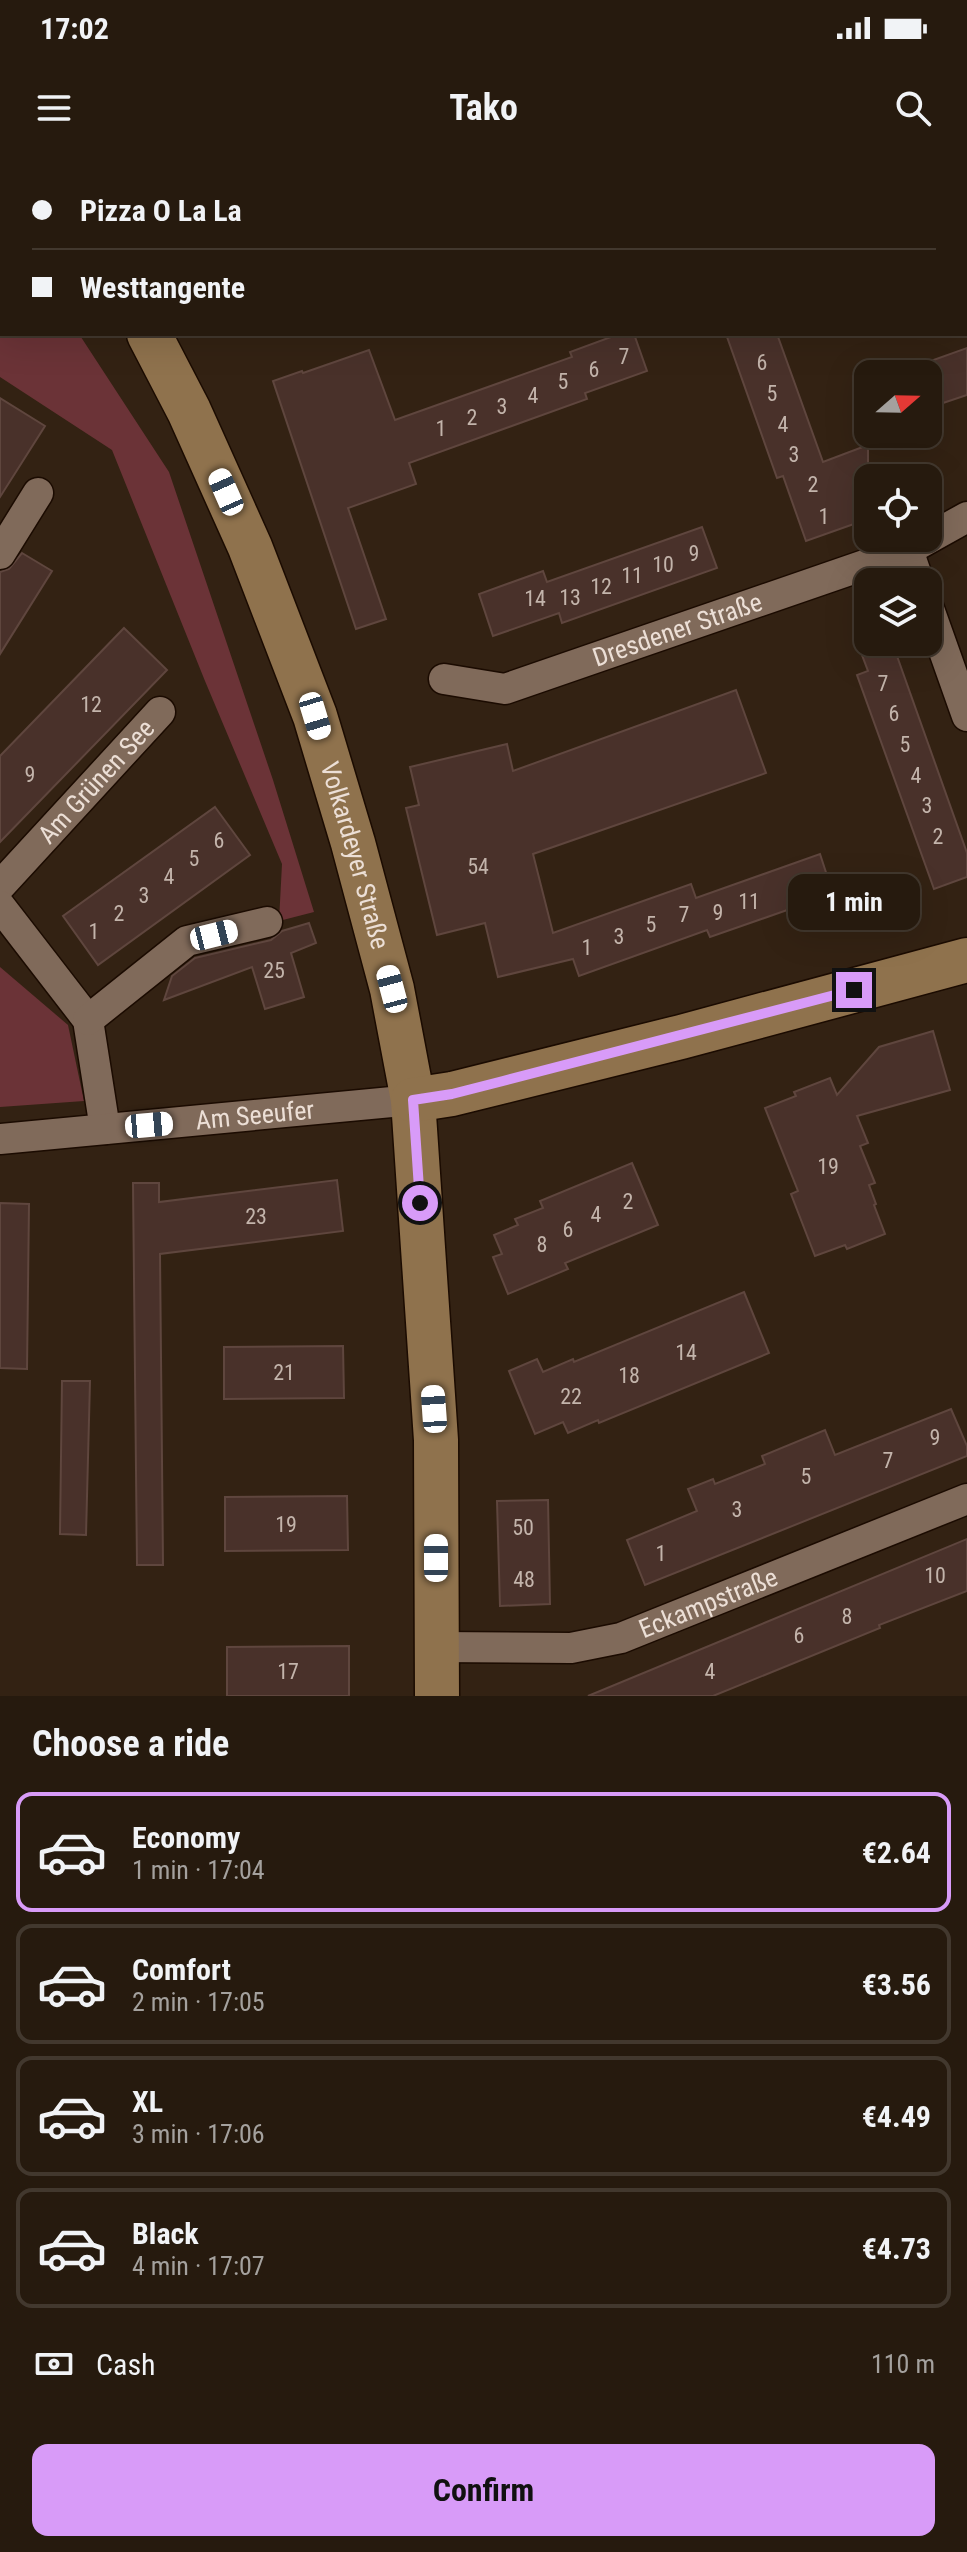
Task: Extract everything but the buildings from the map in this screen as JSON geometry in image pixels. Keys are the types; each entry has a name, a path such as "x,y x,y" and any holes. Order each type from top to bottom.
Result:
{"main road":[{"name":"Volkardeyer Straße","path":"150,336 189,411 250,547 315,716 392,989 413,1100 436,1440 437,1696"},
{"path":"413,1100 452,1094 681,1037 967,960"}],"street":[{"path":"0,554 38,493"},
{"name":"Dresdener Straße","path":"942,531 967,517"},
{"name":"Dresdener Straße","path":"444,679 505,689 902,552"},
{"path":"942,645 967,716"},
{"name":"Am Grünen See","path":"0,886 160,712"},
{"path":"0,906 88,1020 105,1129"},
{"path":"88,1020 187,941 267,922"},
{"name":"Am Seeufer","path":"0,1139 413,1100"},
{"name":"Eckampstraße","path":"436,1647 571,1648 621,1638 967,1499"}],"shaded area":[{"path":"0,336 80,336 169,472 314,912 279,921 282,864 112,450 0,377"},
{"path":"0,967 68,1025 84,1101 0,1107"}],"route":[{"path":"420,1203 413,1100 452,1094 681,1037 854,990"}]}
